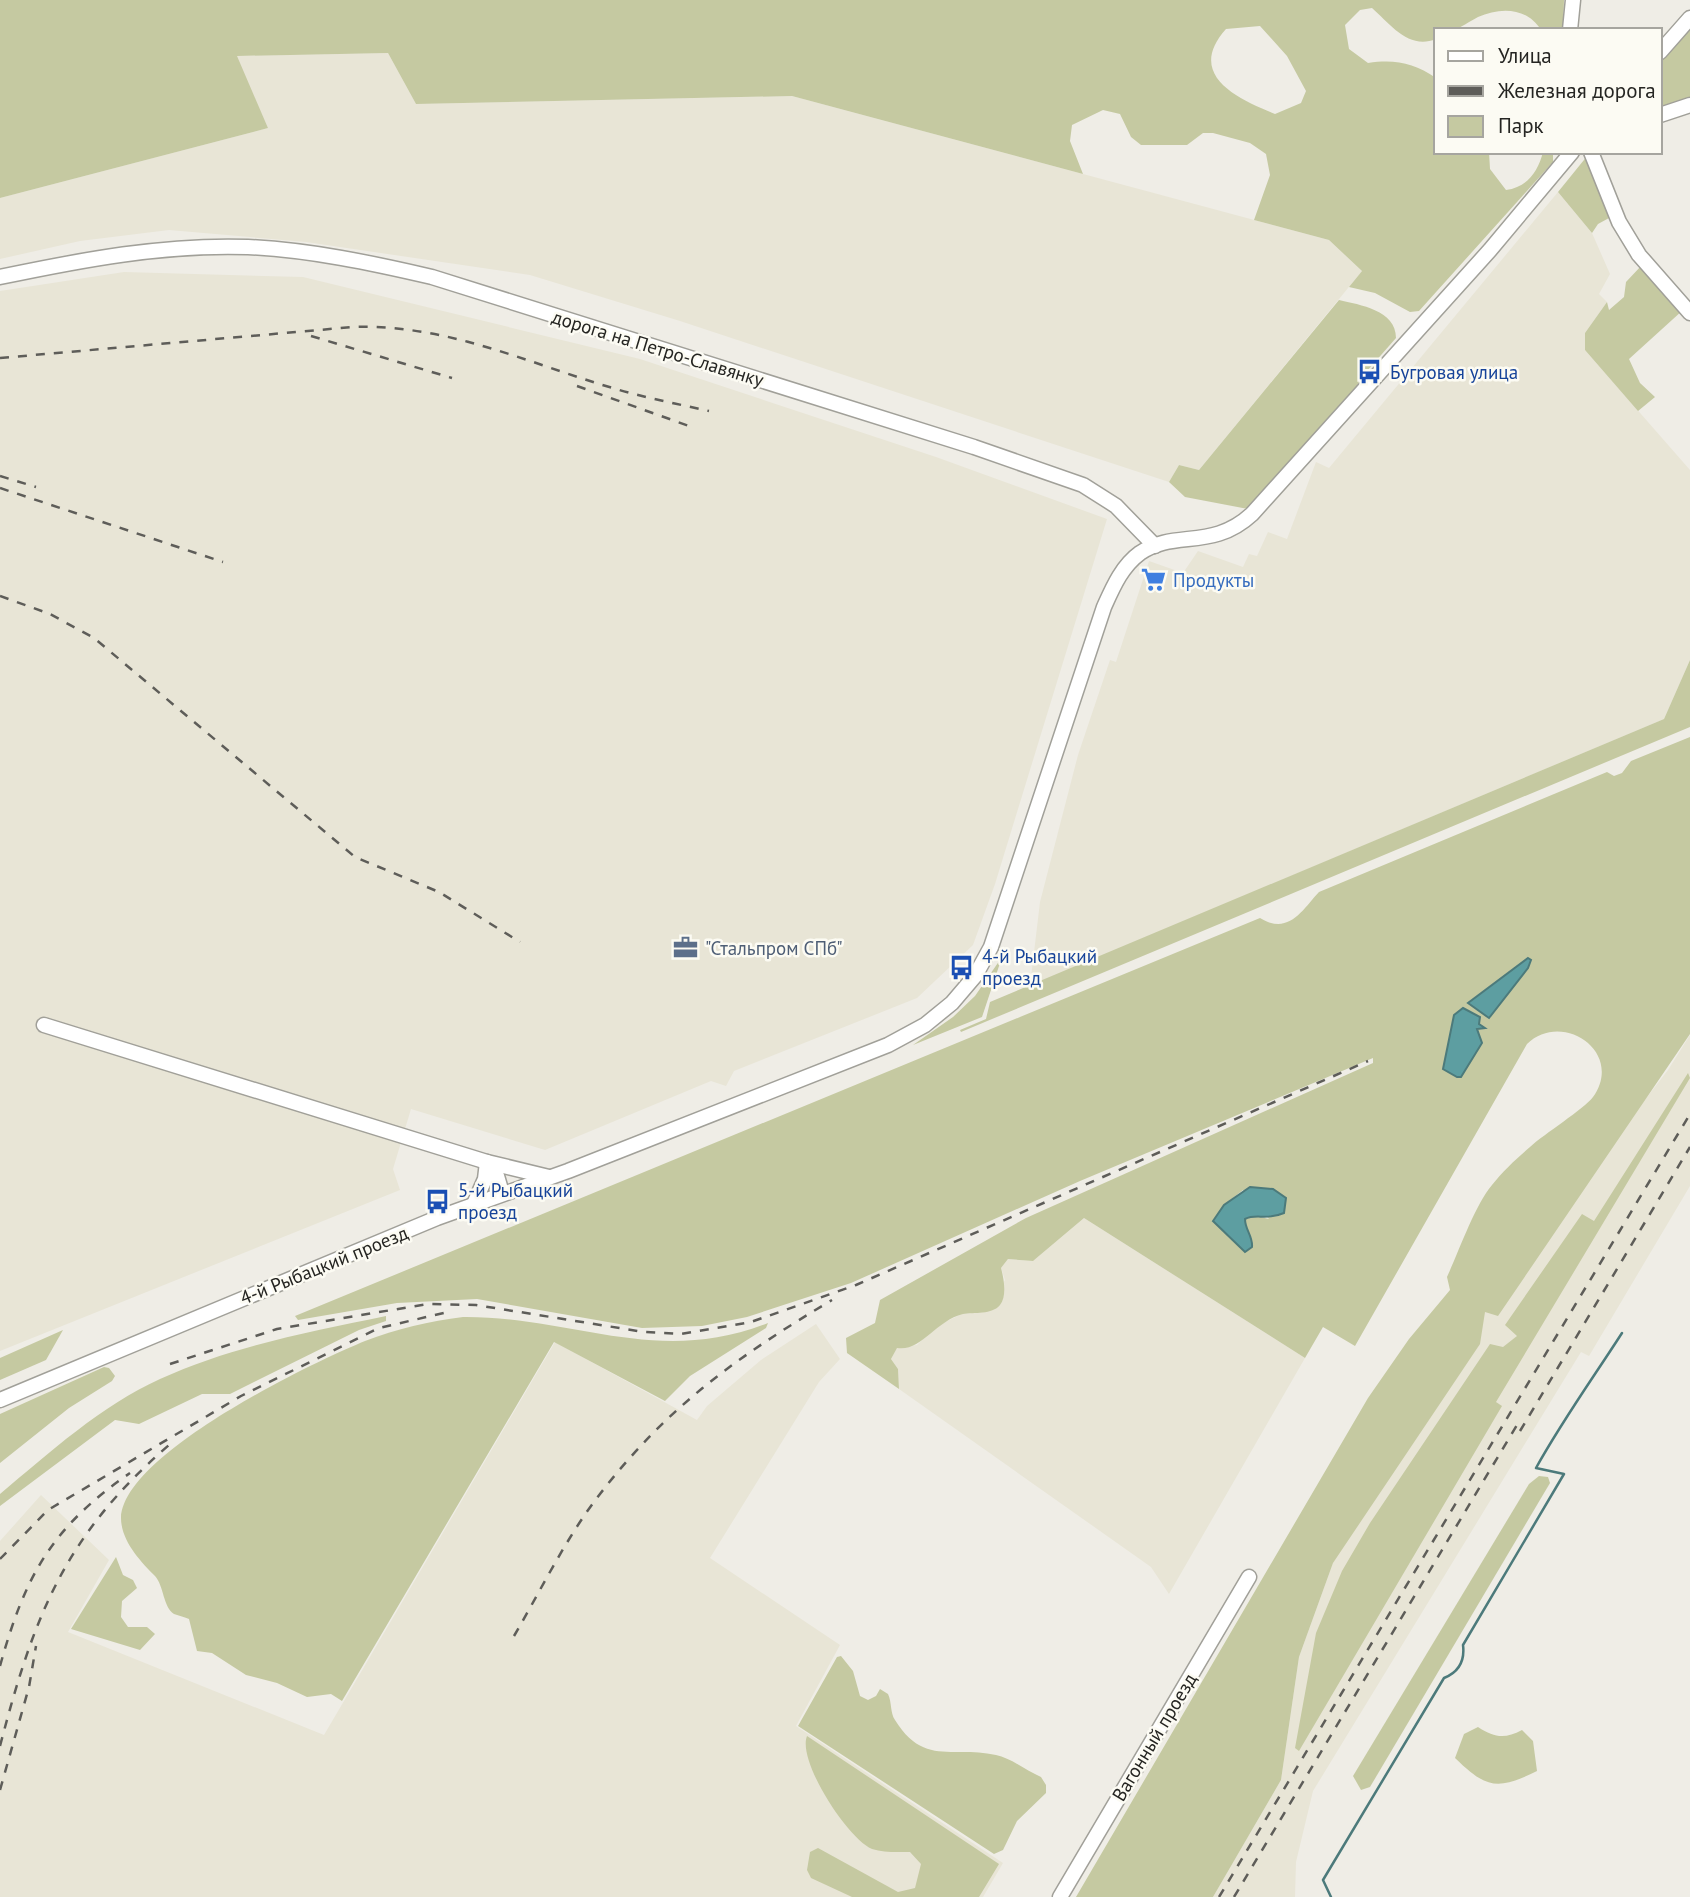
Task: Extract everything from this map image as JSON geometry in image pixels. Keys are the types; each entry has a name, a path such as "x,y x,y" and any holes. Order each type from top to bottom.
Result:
{"street":[{"path":"1570,28 1573,0"},
{"path":"1662,49 1690,18"},
{"path":"1662,114 1690,105"},
{"path":"1155,546 1202,539 1230,531 1242,523 1272,494 1490,250 1569,154"},
{"path":"1592,154 1619,222 1639,255 1690,313"},
{"name":"дорога на Петро-Славянку","path":"0,277 95,258 215,247 289,251 362,261 432,277 974,447 1083,485 1116,506 1155,546"},
{"name":"4-й Рыбацкий проезд","path":"0,1400 474,1204 888,1045 925,1025 952,1003 985,960 998,929 1104,607 1117,579 1128,564 1155,546"},
{"path":"44,1025 487,1162 549,1177"},
{"path":"487,1162 497,1176 502,1193"},
{"path":"474,1204 485,1179 487,1162"},
{"name":"Вагонный проезд","path":"1060,1897 1250,1577"}],"shaded area":[{"path":"388,53 416,104 792,96 1329,240 1362,271 1199,470 1179,465 1169,482 680,321 530,275 306,242 169,230 80,241 0,259 0,198 268,128 236,56"},
{"path":"1558,192 1592,233 1610,274 1599,294 1607,302 1585,333 1585,350 1690,470 1690,660 1664,719 1030,986 1040,902 1078,755 1110,660 1116,662 1149,561 1183,573 1198,551 1243,567 1249,554 1257,556 1268,532 1287,539 1316,462 1329,468"},
{"path":"124,272 303,277 640,359 936,457 1107,519 995,884 973,945 917,998 734,1071 726,1086 711,1081 545,1150 411,1109 393,1169 400,1190 0,1351 0,291"},
{"path":"1690,1035 1690,1186 1589,1356 1581,1352 1313,1791 1296,1862 1295,1897 1213,1897 1281,1780 1299,1657 1333,1563 1466,1331 1668,1070"},
{"path":"1084,1218 1305,1358 1169,1594 1151,1567 899,1389 898,1369 891,1359 897,1347 917,1345 936,1326 962,1314 984,1312 1005,1280 1001,1268 1008,1259 1033,1261"},
{"path":"816,1324 840,1359 819,1382 710,1558 840,1645 796,1726 1003,1863 983,1897 0,1897 0,1541 41,1495 109,1560 68,1632 324,1735 555,1342 697,1420 707,1406 761,1360"}],"green space":[{"path":"0,0 1564,0 1563,28 1540,28 1521,13 1504,11 1486,14 1458,28 1434,28 1434,40 1426,42 1409,39 1401,34 1372,8 1360,10 1345,25 1349,49 1368,63 1404,63 1434,77 1434,154 1489,154 1490,169 1506,190 1526,182 1538,166 1542,154 1553,154 1553,162 1419,311 1410,312 1375,293 1349,287 1362,271 1329,240 1254,220 1270,175 1266,154 1250,143 1203,133 1187,145 1141,145 1131,137 1120,114 1103,110 1072,125 1070,141 1083,174 792,96 416,104 388,53 237,56 268,128 0,198","holes":["1260,26 1287,56 1306,91 1301,103 1275,114 1246,101 1232,93 1214,72 1211,60 1215,45 1226,29"]},
{"path":"1690,26 1690,99 1662,107 1662,58"},
{"path":"1588,155 1618,226 1609,218 1598,224 1592,233 1558,192"},
{"path":"1642,265 1683,310 1629,359 1640,383 1655,397 1638,411 1585,350 1585,333 1607,302 1609,310 1624,297 1626,282"},
{"path":"1339,300 1384,315 1390,321 1396,338 1360,379 1356,389 1248,509 1185,497 1169,482 1179,465 1199,470"},
{"path":"1690,660 1690,727 961,1032 960,1030 986,1019 990,1002 1664,719"},
{"path":"1690,737 1690,1034 1498,1316 1485,1312 1480,1344 1333,1563 1299,1657 1281,1780 1213,1897 1076,1897 1368,1398 1409,1339 1450,1290 1447,1277 1473,1216 1486,1194 1520,1156 1593,1097 1601,1080 1601,1065 1595,1051 1585,1041 1572,1034 1557,1032 1541,1035 1527,1044 1355,1346 1323,1327 1305,1358 1084,1218 1033,1261 1008,1259 1001,1268 1004,1292 997,1308 953,1318 914,1345 897,1348 891,1359 898,1369 899,1389 847,1353 846,1338 875,1323 880,1300 1026,1218 1373,1063 1373,1058 1080,1181 851,1283 747,1317 702,1326 642,1328 477,1299 397,1303 298,1320 295,1316 1260,918 1270,923 1287,922 1301,912 1319,892 1607,772 1614,776 1622,773 1631,761","holes":["1517,966 1490,1018 1468,1003 1471,1000","1479,1024 1484,1029 1477,1029 1482,1043 1454,1074 1448,1070","1243,1190 1269,1219 1252,1215 1245,1219 1245,1227 1227,1235 1213,1221 1224,1205"]},
{"path":"1002,957 982,1017 913,1045 953,1017 975,996"},
{"path":"1688,1073 1690,1078 1496,1402 1502,1406 1299,1751 1295,1748 1316,1633 1342,1571 1370,1523 1490,1344 1503,1347 1517,1336 1505,1325 1582,1214 1594,1221"},
{"path":"386,1316 386,1321 359,1330 230,1394 202,1394 139,1424 115,1420 0,1506 0,1494 57,1446 117,1402 160,1379 187,1367 243,1349"},
{"path":"463,1317 503,1319 651,1340 689,1340 727,1335 768,1323 766,1328 690,1376 665,1401 554,1342 342,1701 331,1694 307,1697 277,1683 246,1675 212,1653 197,1651 189,1619 170,1611 158,1580 138,1558 124,1535 121,1518 130,1493 152,1466 185,1440 224,1414 304,1369 389,1333"},
{"path":"63,1330 46,1360 0,1380 0,1358"},
{"path":"104,1367 109,1368 115,1376 112,1381 69,1408 0,1463 0,1414"},
{"path":"1539,1476 1548,1477 1550,1483 1370,1787 1361,1790 1353,1776 1529,1484"},
{"path":"116,1557 123,1575 133,1580 137,1588 122,1601 121,1617 128,1627 147,1627 155,1634 140,1650 71,1629"},
{"path":"841,1656 853,1671 860,1696 868,1700 876,1696 880,1689 888,1694 895,1720 917,1744 940,1751 996,1755 1041,1777 1046,1785 1046,1793 1017,1821 1003,1850 994,1854 798,1726 837,1657"},
{"path":"1478,1727 1500,1736 1522,1730 1533,1741 1537,1771 1502,1784 1484,1781 1475,1776 1455,1758 1464,1734"},
{"path":"807,1736 999,1864 979,1897 852,1897 811,1878 807,1870 810,1852 818,1848 898,1892 915,1888 921,1864 910,1852 872,1849 850,1831 817,1780 806,1748"}],"water":[{"path":"1528,958 1531,960 1528,968 1489,1018 1468,1003"},
{"path":"1463,1008 1480,1017 1479,1024 1485,1028 1477,1029 1482,1043 1461,1077 1457,1077 1443,1069 1454,1015"},
{"path":"1250,1187 1273,1189 1286,1198 1284,1213 1245,1219 1252,1247 1245,1252 1213,1221 1224,1205"}],"waterway":[{"path":"1331,1897 1323,1880 1444,1678 1454,1673 1460,1665 1463,1645 1564,1474 1536,1468 1622,1333"}],"railway":[{"path":"0,358 353,327 388,328 454,338 627,392 709,411"},
{"path":"311,336 452,378"},
{"path":"577,386 689,426"},
{"path":"0,476 36,487"},
{"path":"0,488 223,562"},
{"path":"0,596 50,614 94,638 355,857 439,892 520,942"},
{"path":"170,1364 277,1329 428,1304 476,1305 644,1332 681,1334 751,1322 856,1285 1368,1061"},
{"path":"1219,1897 1690,1114"},
{"path":"1520,1431 1690,1147"},
{"path":"514,1636 565,1545 588,1510 651,1435 678,1409 735,1363 832,1300"},
{"path":"0,1559 48,1510 241,1396 379,1328 448,1312"},
{"path":"1234,1897 1520,1420"},
{"path":"0,1746 26,1657 58,1581 78,1546 103,1512 169,1445"},
{"path":"0,1666 20,1606 45,1556 80,1514 130,1473"},
{"path":"0,1790 29,1687 36,1646"}],"place":[{"name":"Бугровая улица","path":"1370,372"},
{"name":"Продукты","path":"1153,580"},
{"name":"\"Стальпром СПб\"","path":"685,948"},
{"name":"4-й Рыбацкий проезд","path":"962,967"},
{"name":"5-й Рыбацкий проезд","path":"438,1201"}]}
